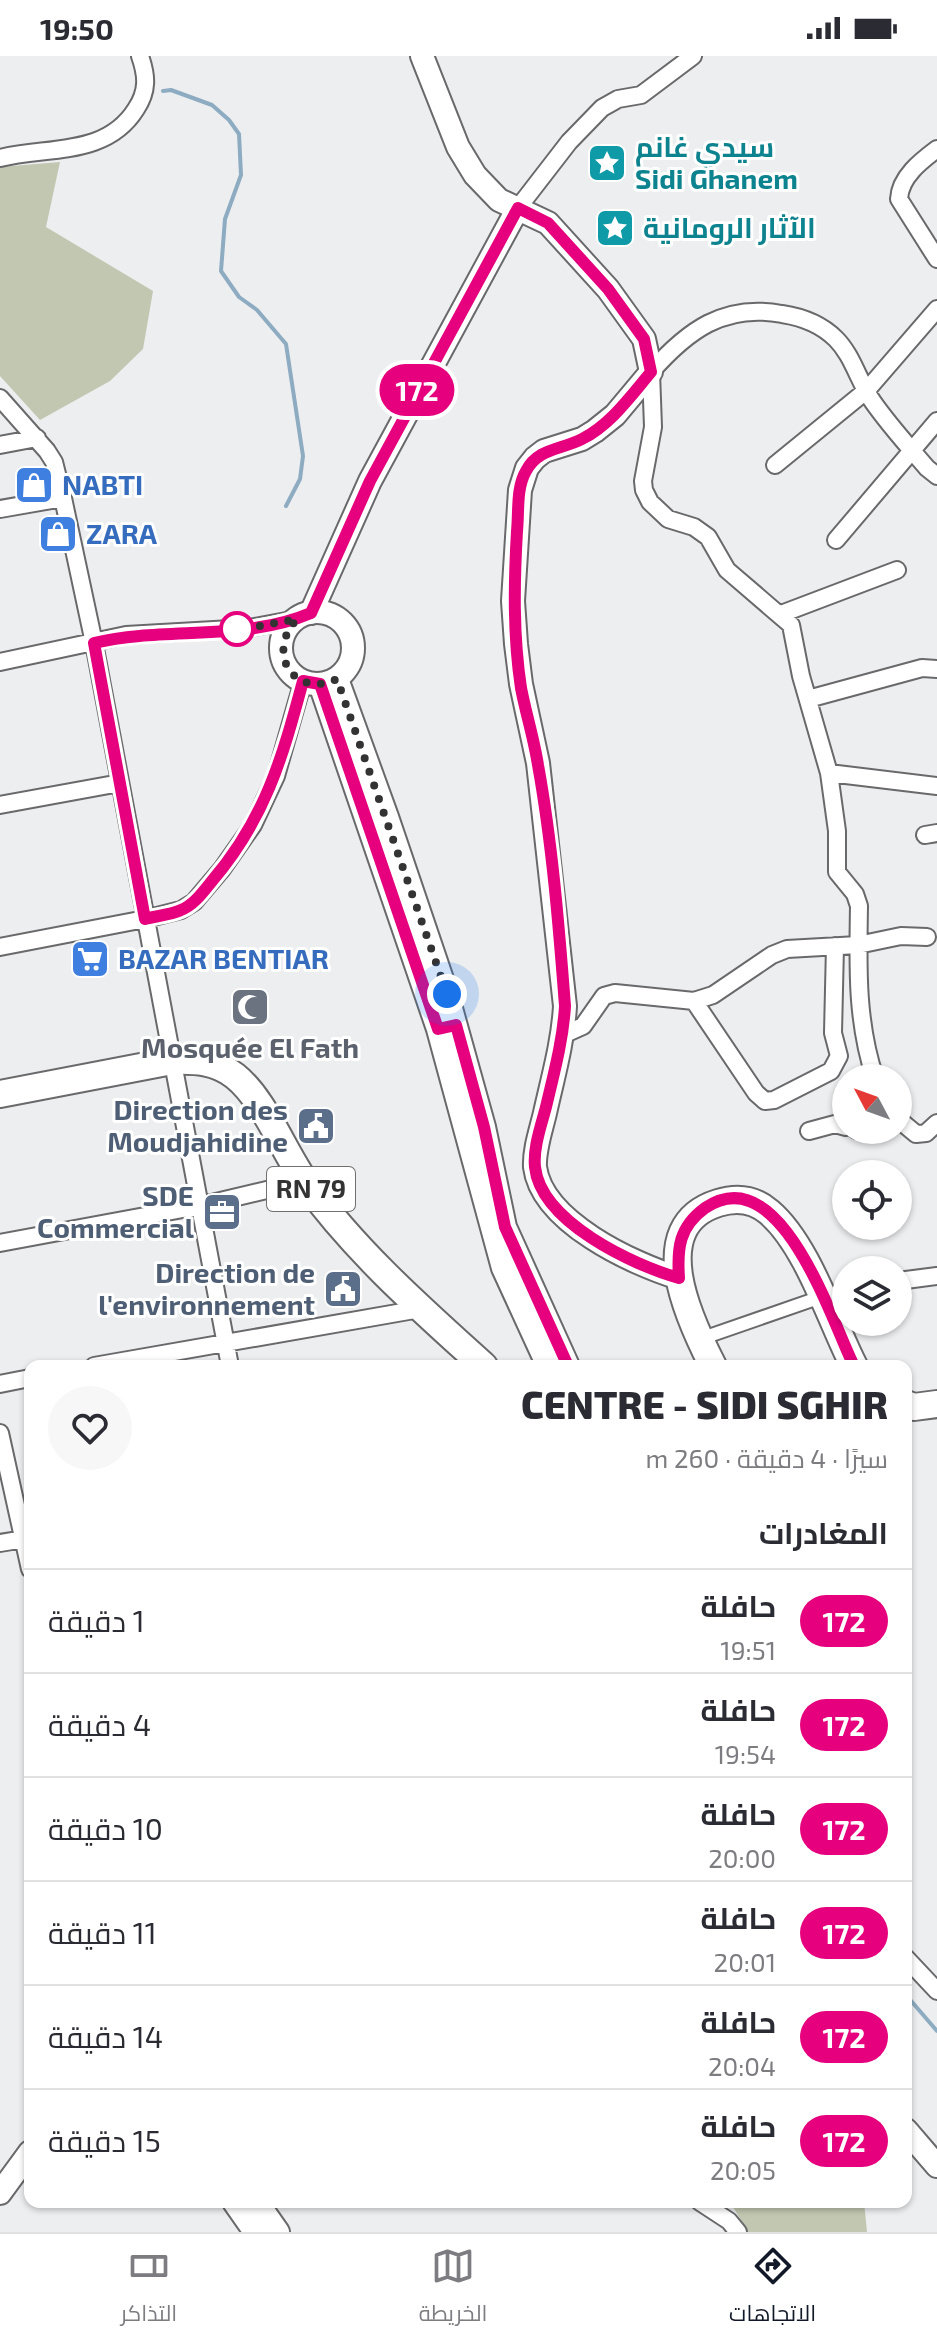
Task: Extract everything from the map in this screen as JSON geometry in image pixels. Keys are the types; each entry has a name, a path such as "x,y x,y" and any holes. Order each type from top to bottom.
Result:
{"main road":[{"path":"422,56 458,147 475,175 499,200 548,223 608,289 644,339 651,372 615,415 595,431 582,439 544,451 527,468 520,490 513,601 523,696 538,763 565,1006 563,1035 537,1144 535,1165 539,1183 551,1202 598,1242 657,1271 679,1278"},
{"path":"304,616 326,613 339,619 348,629 353,642 353,656 347,669 320,681 291,673 283,659 282,644 286,630 304,616 370,481 518,208"},
{"path":"320,681 484,1127 505,1227 565,1360"},
{"path":"447,1027 503,1268 545,1360"},
{"name":"RN 79","path":"0,1094 172,1061 198,1060 218,1066 236,1077 253,1096 305,1181 345,1232 420,1309 477,1360"},
{"path":"710,1360 687,1311 679,1278 677,1251 679,1239 695,1216 710,1205 731,1199 751,1201 767,1210 784,1226 831,1298 852,1360"},
{"path":"912,1406 937,1404"},
{"path":"912,2137 937,2166"},
{"path":"2,2183 24,2159"},
{"path":"238,2208 255,2232"},
{"path":"261,2208 278,2232"}],"street":[{"path":"0,158 77,148 100,141 118,130 143,99 147,83 140,56"},
{"path":"518,208 569,142 602,108 618,99 641,95 693,56"},
{"path":"937,149 904,182 899,199 937,259"},
{"path":"775,465 867,390 937,310"},
{"path":"871,1064 862,1030 857,988 859,906 855,894 837,872 837,831 829,773 801,676 795,637 791,625 781,614 727,570 716,548 703,532 668,519 650,502 643,481 653,427 651,372 669,351 714,319 733,313 774,312 797,316 825,330 838,341 873,402 937,476"},
{"path":"0,398 37,438 54,462 63,498 94,643 229,1360"},
{"path":"836,540 937,421"},
{"path":"0,445 37,438"},
{"path":"0,509 63,498"},
{"path":"781,614 897,570"},
{"path":"0,662 126,635 249,628 304,616"},
{"path":"808,699 922,668 937,669"},
{"path":"0,947 145,919 181,910 194,902 253,825 320,681"},
{"path":"829,773 937,786"},
{"path":"0,805 120,783"},
{"path":"563,1035 583,1026 604,996 615,993 694,1001 713,995 772,955 787,949 858,945 901,936 927,937"},
{"path":"694,1001 756,1093 765,1101 774,1100 831,1071 839,1056 833,1033 835,946"},
{"path":"912,1131 916,1134 926,1133 937,1123"},
{"path":"809,1131 832,1125"},
{"path":"0,1243 199,1206 305,1181"},
{"path":"912,1279 937,1276"},
{"path":"699,1340 831,1298"},
{"path":"127,1360 420,1309"},
{"path":"0,1384 24,1379"},
{"path":"0,1433 24,1526"},
{"path":"0,1543 24,1539"},
{"path":"912,1964 937,1991"},
{"path":"709,2208 729,2221 738,2232"}],"green space":[{"path":"60,162 46,227 153,291 143,349 110,381 40,420 0,376 0,167"},
{"path":"734,2208 865,2208 867,2232 748,2232"}],"waterway":[{"path":"163,91 171,90 212,105 239,134 241,175 225,219 221,271 239,297 257,310 286,344 303,456 300,479 286,506"},
{"path":"912,2002 937,2031"}],"bus line":[{"name":"172","path":"565,1360 505,1227 484,1127 456,1025 438,1029 320,684 303,681 276,776 253,825 222,869 194,902 181,910 145,919 94,643 126,635 249,628 297,619 311,613 370,481 518,208 548,223 608,289 644,339 651,372 615,415 595,431 568,445 544,451 535,458 523,476 520,490 513,601 516,644 527,719 538,763 565,1006 563,1035 537,1144 535,1165 539,1183 551,1202 566,1217 598,1242 657,1271 679,1278 679,1239 695,1216 710,1205 731,1199 751,1201 767,1210 784,1226 805,1261 851,1360"}],"place":[{"name":"سيدي غانم Sidi Ghanem","path":"607,163"},
{"name":"الآثار الرومانية","path":"615,228"},
{"name":"NABTI","path":"34,485"},
{"name":"ZARA","path":"58,534"},
{"name":"BAZAR BENTIAR","path":"90,959"},
{"name":"Mosquée El Fath","path":"250,1007"},
{"name":"Direction des Moudjahidine","path":"316,1126"},
{"name":"SDE Commercial","path":"222,1212"},
{"name":"Direction de l'environnement","path":"343,1289"}],"route":[{"path":"237,629 227,630 297,619 286,630 282,644 283,659 291,673 303,681 320,684 337,679 447,994"}]}
